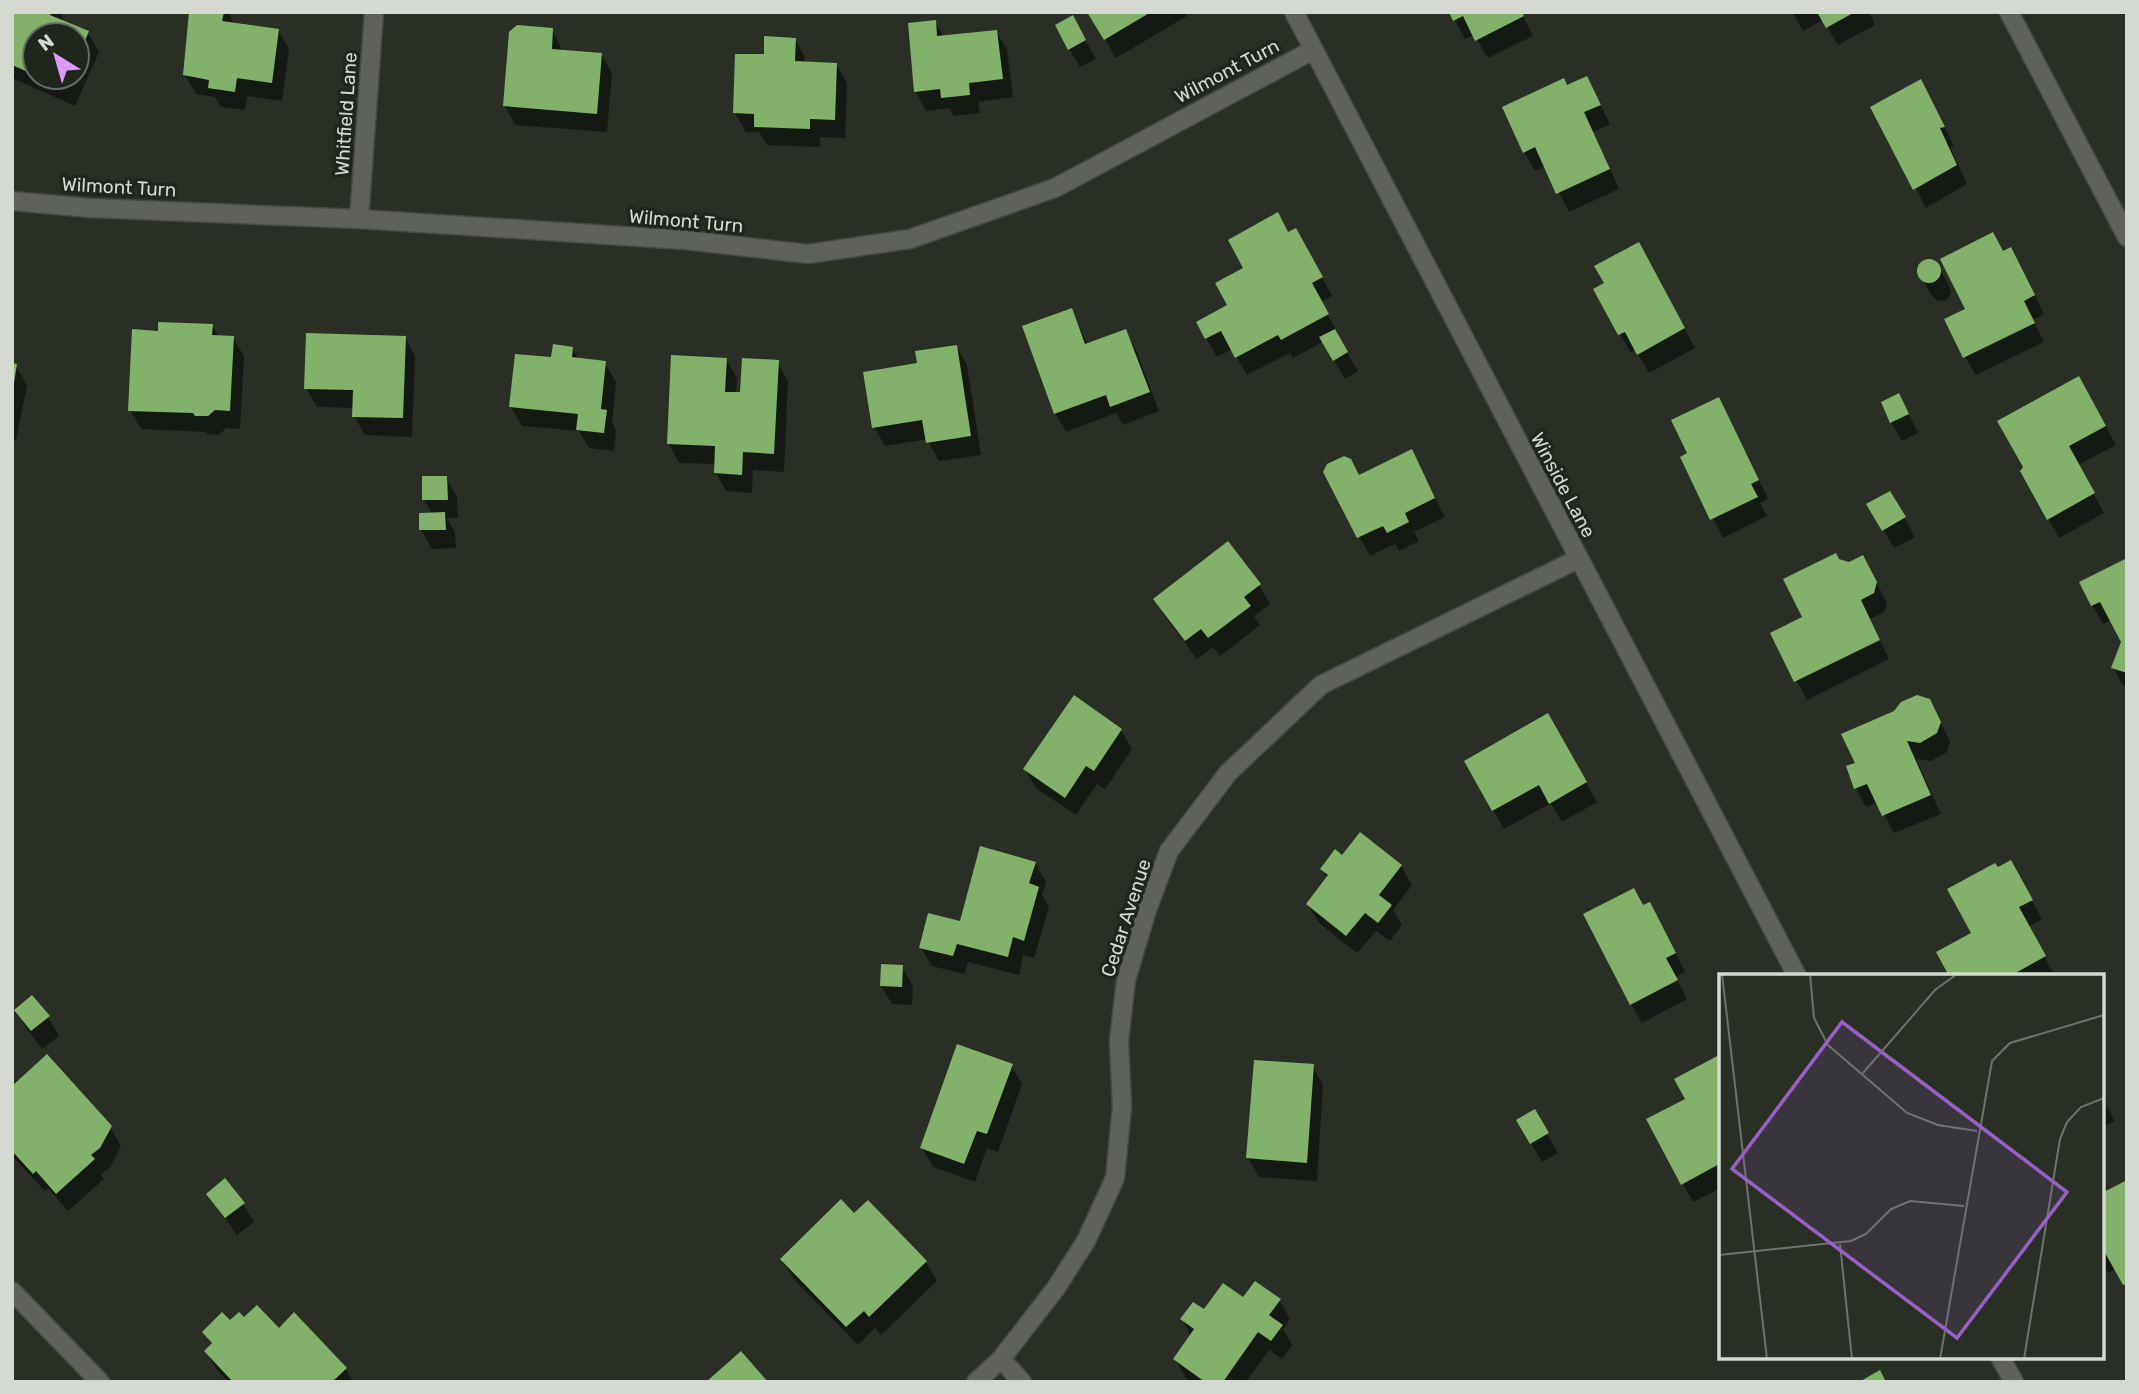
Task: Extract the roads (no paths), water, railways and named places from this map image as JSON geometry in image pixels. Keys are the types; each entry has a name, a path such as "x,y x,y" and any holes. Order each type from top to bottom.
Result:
{"street":[{"name":"Whitfield Lane","path":"359,219 374,12"},
{"name":"Winside Lane","path":"1294,12 1796,974"},
{"path":"2009,12 2127,237"},
{"name":"Wilmont Turn","path":"12,201 90,208 359,219 685,240 808,254 909,239 1055,188 1313,50"},
{"name":"Cedar Avenue","path":"976,1382 1002,1359 1056,1288 1086,1241 1115,1178 1122,1107 1119,1041 1126,980 1147,910 1170,851 1228,773 1321,685 1578,559"},
{"path":"12,1291 100,1382"},
{"path":"1002,1359 1022,1382"},
{"path":"2001,1359 2014,1382"}]}
